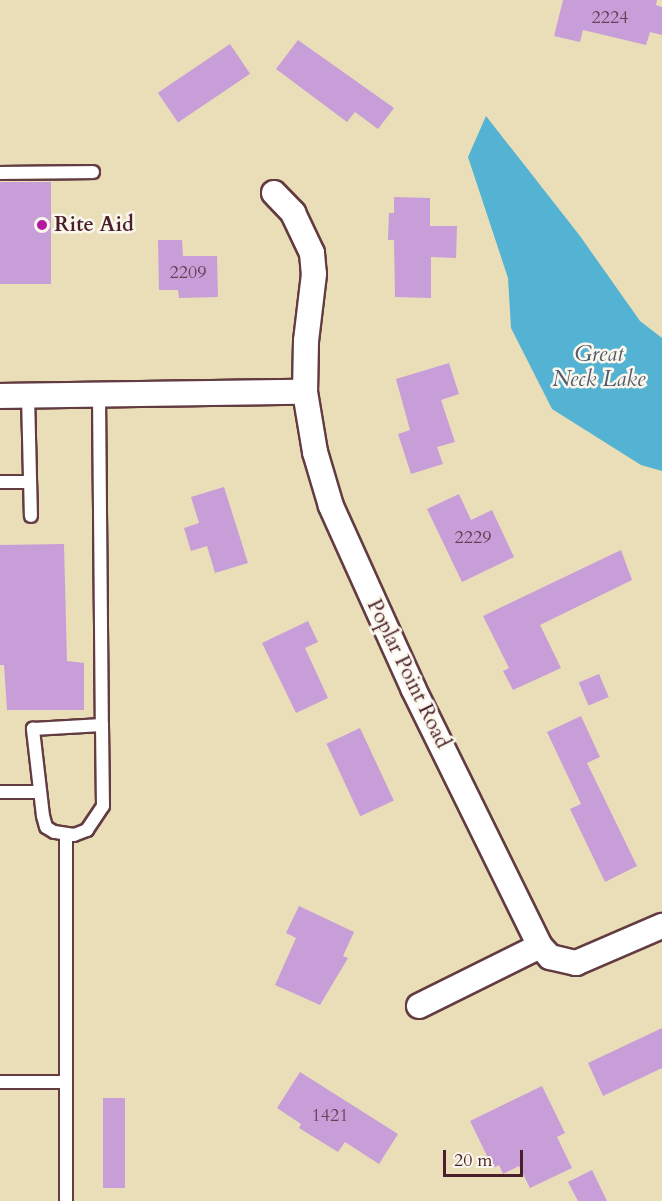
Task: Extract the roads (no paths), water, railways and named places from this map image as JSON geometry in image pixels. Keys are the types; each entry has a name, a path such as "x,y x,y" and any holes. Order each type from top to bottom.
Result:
{"street":[{"name":"Poplar Point Road","path":"274,193 293,213 312,253 314,274 306,341 305,392 315,452 344,538 540,946"},
{"path":"0,396 305,392"},
{"path":"419,1006 540,946 550,957 576,963 662,926"}],"lane":[{"path":"0,173 93,172"},
{"path":"28,396 31,516"},
{"path":"99,396 103,806 87,830 66,835 46,827 33,729 102,725"},
{"path":"0,482 29,482"},
{"path":"0,792 40,792"},
{"path":"66,835 66,1201"},
{"path":"0,1082 66,1082"}],"water":[{"name":"Great Neck Lake","path":"486,116 580,236 640,321 662,338 662,471 641,465 552,409 511,328 508,278 468,157"}],"place":[{"name":"Rite Aid","path":"42,225"}]}
